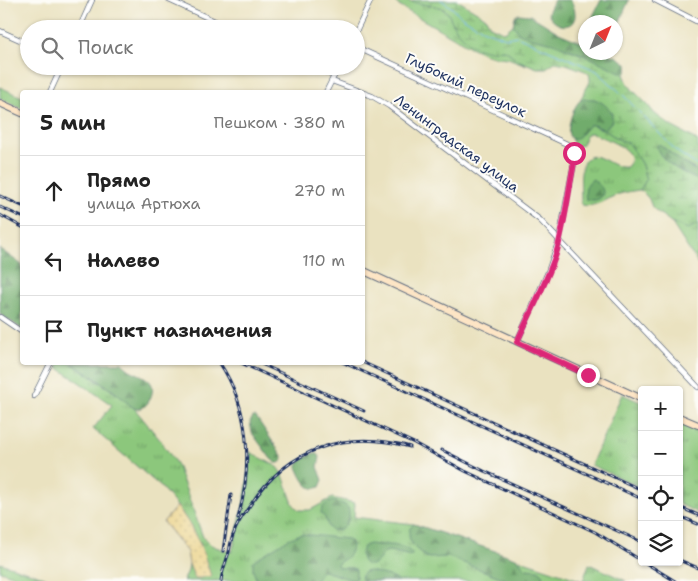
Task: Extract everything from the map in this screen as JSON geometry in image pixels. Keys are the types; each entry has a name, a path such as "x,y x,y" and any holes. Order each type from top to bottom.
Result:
{"main road":[{"path":"0,103 20,113"},
{"path":"365,271 638,398"},
{"path":"683,419 698,425"}],"street":[{"path":"83,20 92,0"},
{"path":"169,0 212,20"},
{"path":"362,20 372,0"},
{"path":"654,0 698,22"},
{"path":"0,31 20,40"},
{"name":"Глубокий переулок","path":"365,51 567,144 573,149 574,163 559,240"},
{"path":"51,90 58,75"},
{"name":"Ленинградская улица","path":"328,75 359,90"},
{"path":"327,90 334,75"},
{"name":"Ленинградская улица","path":"365,93 390,106 540,220 698,387"},
{"path":"517,342 548,272 559,240"},
{"path":"0,317 20,331"},
{"path":"34,396 50,365"}],"green space":[{"path":"393,0 405,0 440,7 490,51 505,50 526,65 508,58 485,54 470,47 399,6"},
{"path":"415,0 457,0 486,18 490,26 503,32 513,25 519,33 578,53 578,60 595,60 624,74 628,84 654,113 698,142 698,171 682,162 659,144 657,146 658,151 667,162 698,180 698,224 688,229 671,222 652,207 649,199 640,190 646,180 642,165 632,148 628,143 616,138 604,129 612,121 612,112 598,100 580,100 590,82 589,74 566,64 555,62 546,68 537,68 520,61 505,50 490,51 478,48 470,44 460,34 444,9 412,2"},
{"path":"554,0 571,0 575,10 575,18 572,23 562,25 552,19 548,13"},
{"path":"601,0 629,0 622,15 594,15"},
{"path":"519,14 530,15 559,33 578,41 578,53 521,34 513,25 515,16"},
{"path":"594,60 622,60 627,64 628,69 624,74 620,73"},
{"path":"0,87 20,96 20,108 0,98"},
{"path":"589,98 599,101 608,107 613,117 612,121 604,129 589,125 577,139 572,139 568,130 574,110 580,101"},
{"path":"593,124 628,143 642,165 646,180 640,190 622,193 597,204 586,206 582,205 581,202 581,177 584,162 589,157 595,156 616,165 627,167 630,161 630,155 626,150 592,133 588,133 580,146 574,144 570,137 573,140 589,125"},
{"path":"659,144 689,167 698,171 698,180 667,162 658,151 657,146"},
{"path":"593,179 602,188 603,192 603,195 597,200 586,199 586,188"},
{"path":"671,222 684,227 698,224 698,264"},
{"path":"0,249 20,264 20,328 0,314"},
{"path":"58,365 74,365 123,398 134,408 161,441 177,465 203,537 216,547 232,552 246,490 250,452 276,466 283,475 293,504 299,510 310,510 332,498 355,503 354,517 414,524 583,581 183,581 189,564 196,579 210,575 201,546 188,522 161,487 93,429 112,405 57,367"},
{"path":"74,365 124,365 146,378 153,389 151,398 145,406 138,409 134,408"},
{"path":"622,394 638,401 638,486 591,465"},
{"path":"253,417 256,417 283,457 283,460 279,463 271,459 252,433 250,422"},
{"path":"683,422 698,429 698,513 683,506"},
{"path":"314,453 320,457 318,467 323,480 320,487 314,488 309,487 297,467 304,458"},
{"path":"333,501 345,505 349,512 346,524 336,531 329,528 326,519 321,513 323,507"},
{"path":"414,524 516,558 526,569 538,570 542,573 542,579 541,581 510,581 448,557 426,557 416,549 410,540 410,528"},
{"path":"301,534 348,539 352,544 348,557 337,564 338,567 356,570 356,578 352,580 324,571 321,572 316,581 257,581 253,571 253,561 288,539"},
{"path":"369,544 402,547 412,554 411,556 389,551 385,552 376,563 367,565 362,560 361,553 364,546"},
{"path":"0,563 53,580 30,581 0,571"},
{"path":"589,564 626,581 583,581"},
{"path":"370,571 399,581 363,581 361,577 364,572"}],"sand":[{"path":"177,506 201,546 211,576 195,579 187,552 163,522"}],"waterway":[{"path":"441,0 462,17 482,29 506,38 517,36 597,71 624,96 676,151 698,166"}],"railway":[{"path":"0,196 20,205"},
{"path":"0,207 20,216"},
{"path":"0,215 20,226"},
{"path":"365,363 638,488"},
{"path":"221,365 237,398 246,437 246,478 238,518"},
{"path":"245,365 414,443 465,471 595,532 638,559"},
{"path":"264,365 364,411"},
{"path":"349,365 638,497"},
{"path":"221,581 235,529 266,485 283,469 301,457 321,448 342,442 364,440 410,447"},
{"path":"442,450 484,471 638,540"},
{"path":"223,551 231,495"},
{"path":"683,509 698,515"},
{"path":"683,518 698,524"},
{"path":"683,562 698,568"},
{"path":"651,566 675,581"}],"route":[{"path":"574,153 574,163 555,256 517,342 588,375"}]}
